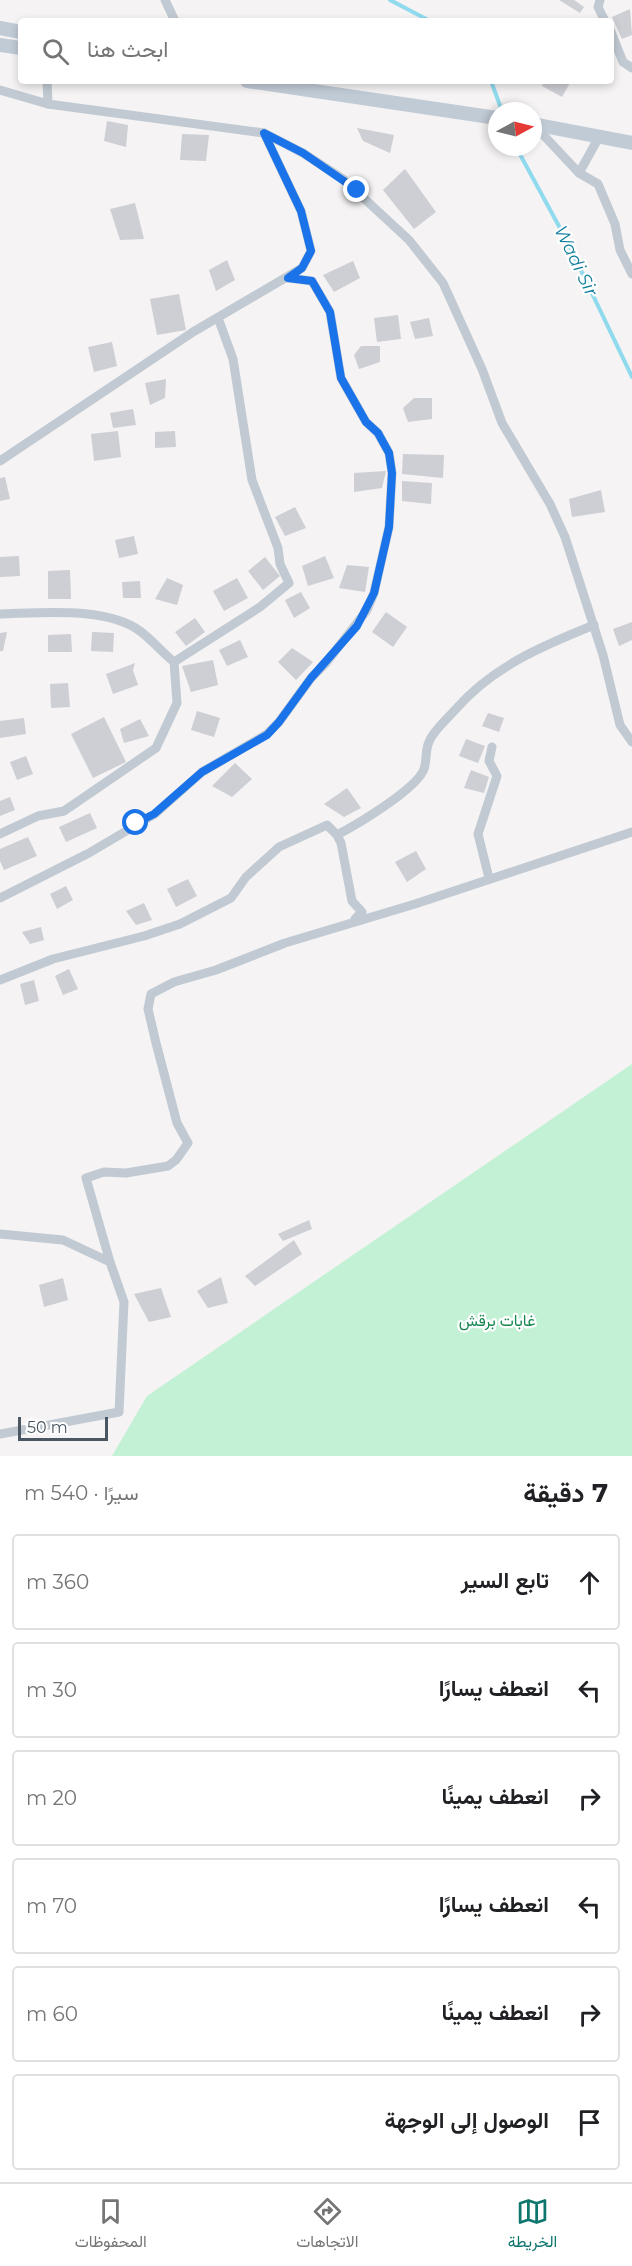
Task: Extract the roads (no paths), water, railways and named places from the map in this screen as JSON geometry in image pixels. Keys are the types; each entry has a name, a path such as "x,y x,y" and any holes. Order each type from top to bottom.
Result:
{"main road":[{"path":"0,28 18,31"},
{"path":"0,45 18,48"},
{"path":"267,84 488,117"},
{"path":"542,125 632,143"}],"street":[{"path":"165,0 173,18"},
{"path":"600,0 598,7 604,18"},
{"path":"614,40 623,62 632,68"},
{"path":"47,84 48,104"},
{"path":"0,90 48,104 264,133 303,153 357,190 409,240 443,283 482,369 502,423 550,504 578,574 620,725 632,742"},
{"path":"0,461 193,332 302,268 311,251 301,211 264,133"},
{"path":"542,133 579,173 598,184 615,224 620,250 632,274"},
{"path":"579,173 599,136"},
{"path":"0,898 88,853 154,814 202,772 267,735 367,610 374,593 389,527 392,473 389,453 378,433 366,422 341,378 330,312 324,299 312,281 288,278"},
{"path":"174,662 260,607 289,583 280,564 278,548 252,480 233,359 218,318"},
{"path":"0,614 78,614 114,617 140,631 174,662 177,703 156,748 64,811 38,816 0,834"},
{"path":"337,835 363,821 399,794 424,771 429,742 456,708 486,679 528,652 594,625"},
{"path":"489,878 478,834 497,776 489,761 492,747"},
{"path":"0,980 53,959 144,936 180,924 231,898 246,877 279,847 327,825 341,843 352,901 362,912 353,921"},
{"path":"0,1434 119,1412 124,1302 86,1178 104,1172 126,1173 168,1166 176,1160 188,1143 177,1123 156,1043 148,1009 151,994 174,982 216,970 285,942 415,904 632,832"},
{"path":"0,1234 63,1240 110,1262"}],"waterway":[{"name":"Wadi Sir","path":"390,0 424,18"},
{"name":"Wadi Sir","path":"492,84 499,102"},
{"name":"Wadi Sir","path":"521,156 567,241 632,377"}],"park label":[{"name":"غابات برقش","path":"497,1320"}]}
